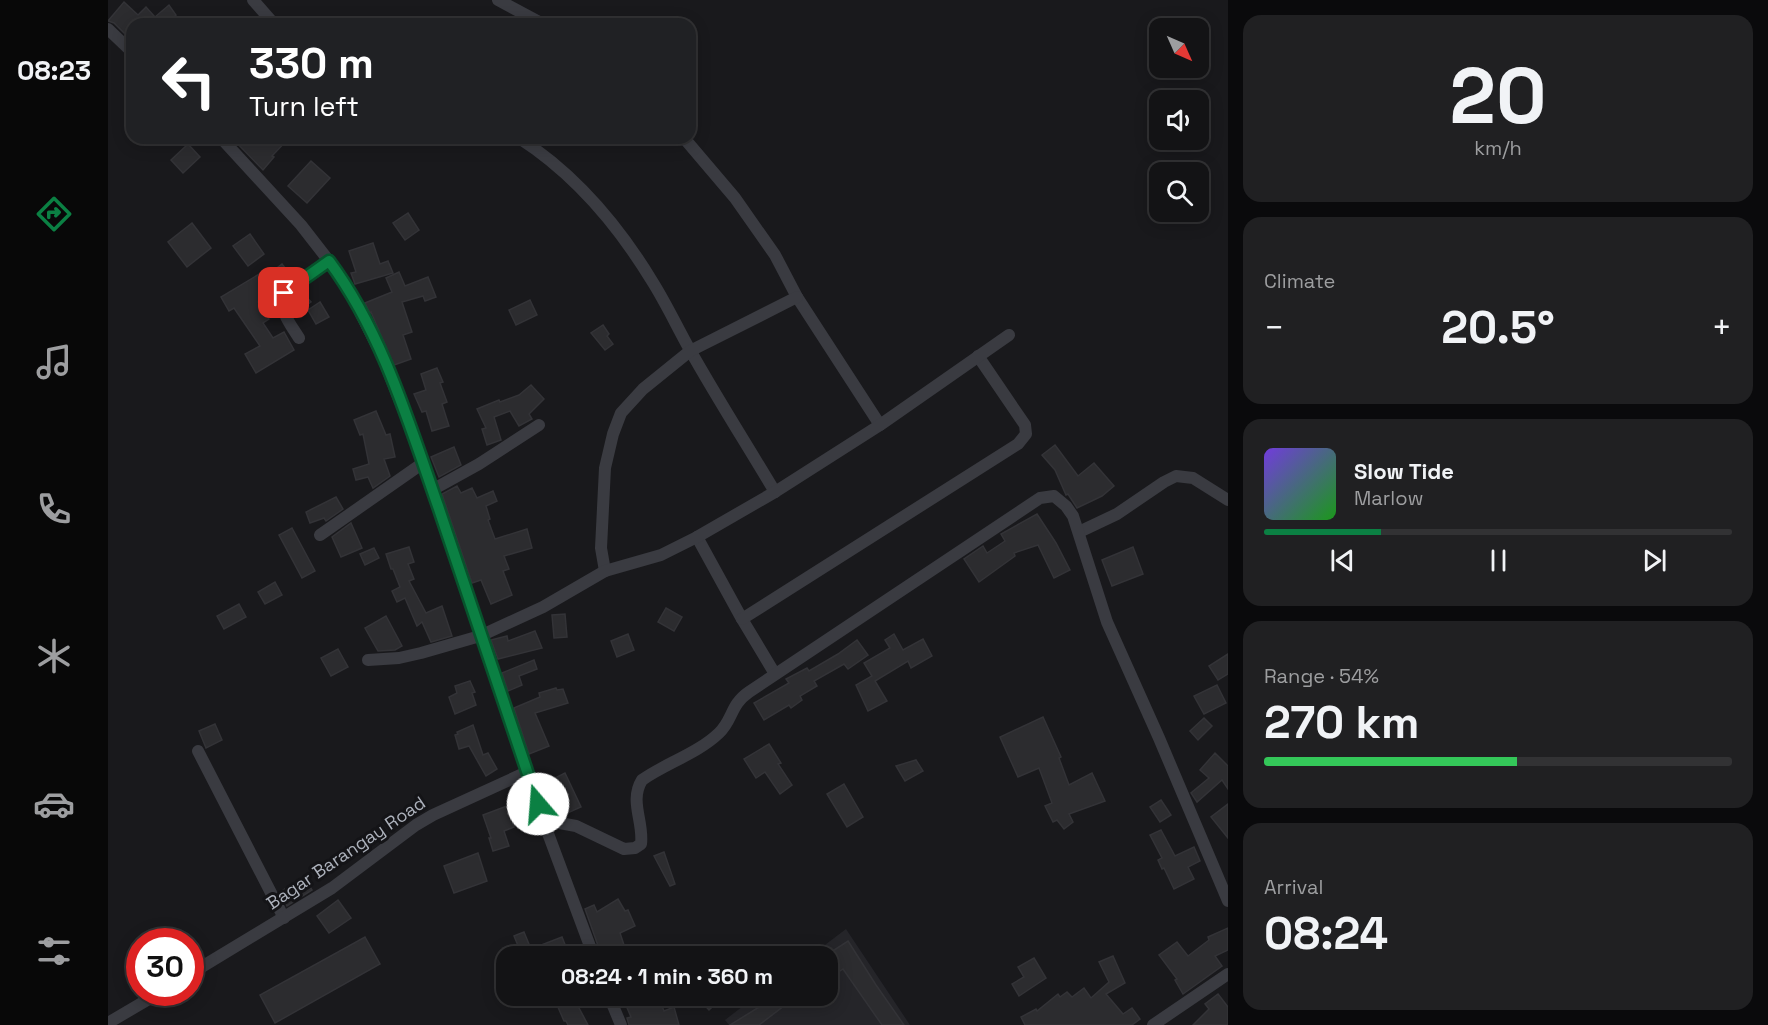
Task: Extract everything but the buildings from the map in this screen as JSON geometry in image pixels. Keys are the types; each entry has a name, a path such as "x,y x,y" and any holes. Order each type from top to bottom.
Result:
{"street":[{"path":"253,0 269,18"},
{"path":"498,0 529,18"},
{"path":"108,29 126,46"},
{"path":"227,144 301,225 347,285 382,356 423,463 543,820 590,946"},
{"path":"528,144 577,183 615,225 653,282 690,351 775,492"},
{"path":"689,144 748,217 775,255 796,297 880,425"},
{"path":"299,339 284,314 282,304 284,293 329,261"},
{"path":"605,571 601,548 605,468 613,434 621,413 643,389 690,351 796,297"},
{"path":"368,660 399,658 480,636 543,607 605,571 661,555 698,537 775,492 880,425 1010,335"},
{"path":"742,619 1018,444 1026,434 1025,425 978,356"},
{"path":"432,490 539,425"},
{"path":"320,536 423,463"},
{"path":"1079,532 1117,514 1176,476 1193,478 1228,500"},
{"path":"543,820 576,826 624,849 635,848 641,844 642,836 636,799 642,780 709,741 721,731 735,704 775,674 1040,498 1054,496 1073,516 1107,622 1160,738 1228,901"},
{"path":"698,537 742,619 775,674"},
{"path":"198,751 284,918"},
{"name":"Bagar Barangay Road","path":"204,966 332,888 416,825 527,772"},
{"path":"1153,1025 1228,974"},
{"path":"108,1023 137,1006"},
{"path":"613,1006 621,1025"}],"shaded area":[{"path":"846,929 910,1025 729,1025 725,1020 743,1006 838,1006 838,946 824,946"}],"route":[{"path":"284,293 329,261 347,285 382,356 416,442 538,804"}]}
